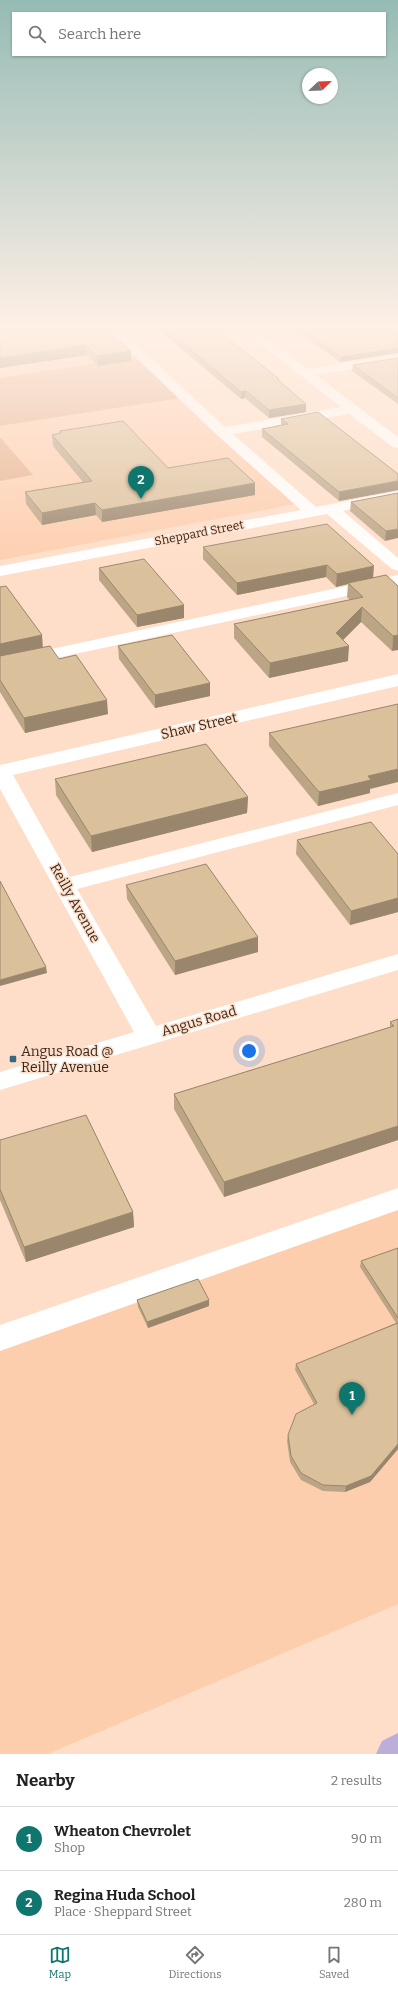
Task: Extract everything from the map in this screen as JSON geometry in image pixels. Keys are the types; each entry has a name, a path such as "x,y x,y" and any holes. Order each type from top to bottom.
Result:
{"street":[{"path":"198,410 313,512"},
{"path":"222,432 347,410"},
{"path":"353,410 398,444"},
{"name":"Sheppard Street","path":"0,571 398,496"},
{"path":"331,509 398,566"},
{"path":"0,665 398,580"},
{"name":"Shaw Street","path":"0,772 398,680"},
{"name":"Reilly Avenue","path":"0,772 149,1036"},
{"path":"65,885 398,799"},
{"name":"Angus Road","path":"0,1081 398,962"},
{"path":"0,1338 398,1199"}],"shaded area":[{"path":"0,410 104,410 0,426"},
{"path":"104,410 194,410 296,504 0,560 0,481 32,475 0,437 0,426"},
{"path":"0,437 33,475 0,481"},
{"path":"398,1208 398,1604 48,1754 0,1754 0,1346"}],"building":[{"path":"318,412 398,474 398,481 339,492 262,429 288,424 281,419"},
{"path":"123,421 168,468 228,458 255,483 102,510 95,503 42,513 25,492 92,481 52,435 61,433 60,431"},
{"path":"398,493 398,529 386,531 351,502"},
{"path":"327,524 374,566 337,574 327,565 237,583 203,547"},
{"path":"144,559 184,605 137,615 99,568"},
{"path":"386,575 398,586 398,635 393,636 362,607 336,633 349,646 270,663 234,624 363,597 348,583"},
{"path":"6,586 42,635 0,644 0,587"},
{"path":"172,635 210,683 155,695 118,646"},
{"path":"50,646 59,659 76,655 107,700 24,718 0,680 0,656"},
{"path":"398,704 398,769 368,776 371,780 319,792 269,733"},
{"path":"206,744 248,797 91,836 55,779"},
{"path":"371,822 398,854 398,898 351,911 297,840"},
{"path":"206,864 258,937 175,961 126,885"},
{"path":"0,881 46,967 0,980"},
{"path":"398,1019 398,1126 224,1182 174,1094 394,1026 390,1022"},
{"path":"86,1115 133,1212 24,1247 0,1189 0,1140"},
{"path":"398,1248 398,1318 361,1261"},
{"path":"198,1279 209,1300 147,1322 137,1300"},
{"path":"398,1323 398,1444 371,1476 346,1486 323,1485 301,1473 291,1456 288,1435 296,1414 317,1403 296,1364"}],"place":[{"name":"Regina Huda School","path":"141,499"},
{"name":"Angus Road @ Reilly Avenue","path":"13,1059"},
{"name":"Wheaton Chevrolet","path":"352,1415"}]}
